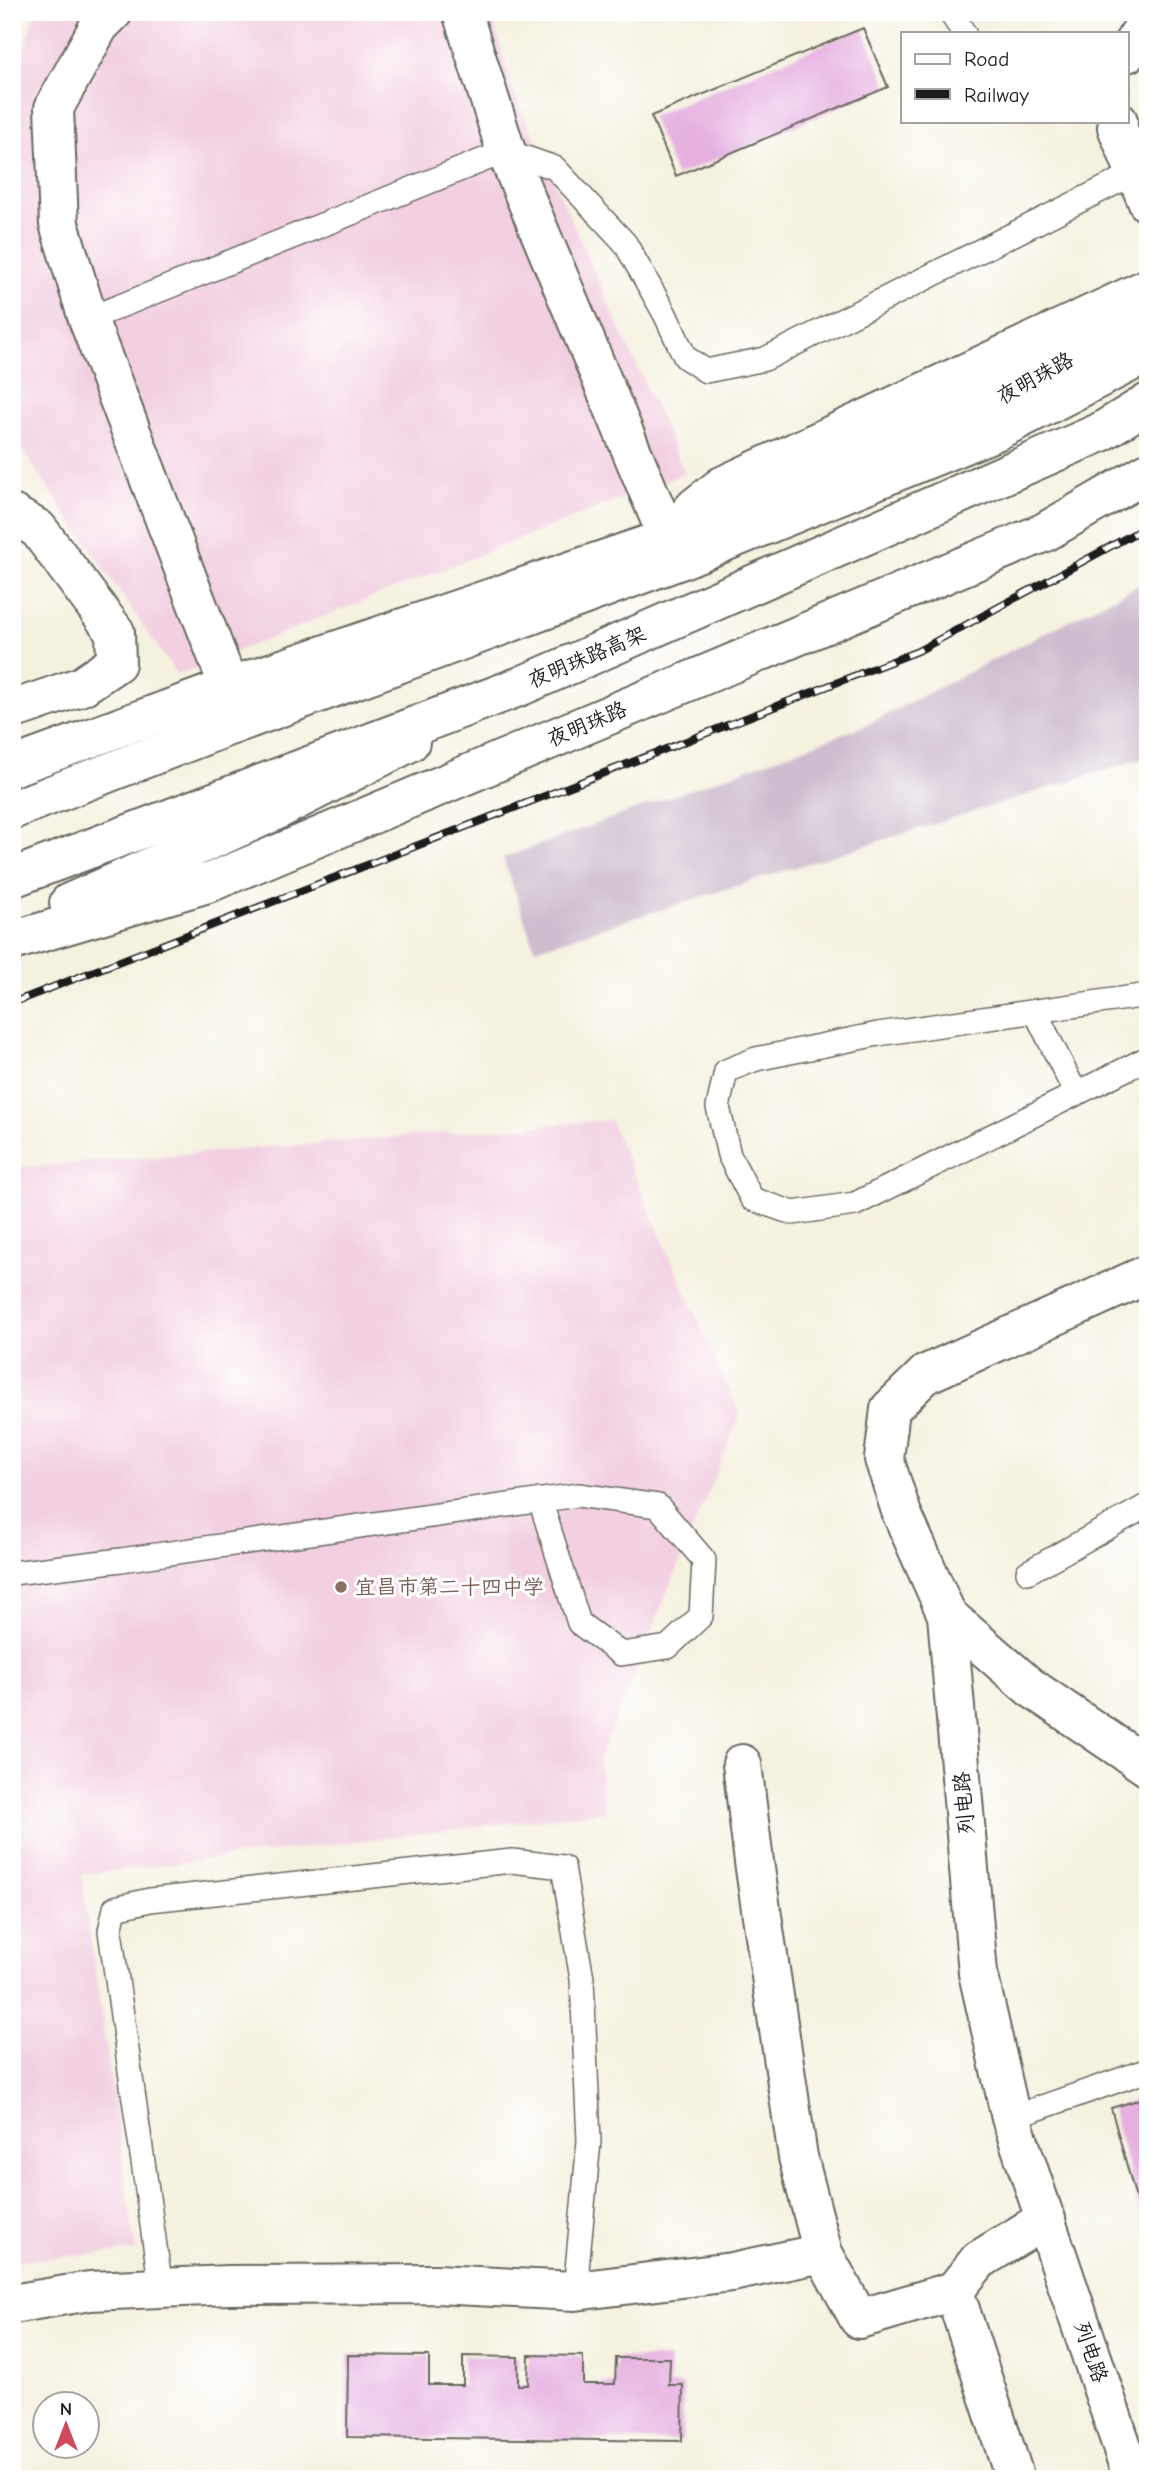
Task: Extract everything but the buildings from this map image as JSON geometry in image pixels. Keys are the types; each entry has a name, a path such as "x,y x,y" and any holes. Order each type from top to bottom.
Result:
{"main road":[{"path":"113,12 99,26 54,108 59,224 88,319 229,687"},
{"path":"462,12 506,151 668,538 695,507 722,486 1148,288"},
{"path":"1128,51 1148,20"},
{"path":"1118,122 1117,127 1141,188"},
{"name":"夜明珠路","path":"12,767 229,687 668,538 986,404 1148,315"},
{"path":"12,810 221,729 680,560 996,430 1148,354"},
{"name":"夜明珠路高架","path":"12,878 521,685 1099,433 1148,402"},
{"name":"夜明珠路","path":"12,941 211,882 1045,532 1148,472"},
{"path":"12,514 38,529 115,632 116,663 82,685 12,710"},
{"path":"12,928 269,814 521,685"},
{"name":"列电路","path":"1133,2479 1011,2118 978,1973 947,1615 902,1514 884,1459 890,1409 926,1374 1148,1274"},
{"path":"947,1615 1030,1687 1148,1767"},
{"path":"742,1764 798,2157 822,2253 859,2319 954,2291 979,2260 1046,2219"},
{"path":"12,2304 90,2291 243,2285 436,2284 575,2291 732,2272 822,2253"},
{"path":"954,2291 1015,2479"}],"lane":[{"path":"950,12 963,32"},
{"path":"88,319 506,151 555,168 625,243 665,314 685,357 706,371 765,359 1141,188"},
{"path":"1148,995 878,1034 756,1059 726,1071 718,1107 729,1155 752,1199 793,1213 855,1204 1148,1058"},
{"path":"1035,1011 1076,1094"},
{"path":"12,1573 540,1500 578,1495 658,1506 704,1560 701,1616 668,1647 621,1654 579,1623 540,1500"},
{"path":"1028,1572 1148,1504"},
{"path":"161,2288 110,1931 115,1908 150,1900 512,1861 563,1867 582,1979 589,2141 575,2291"},
{"path":"1011,2118 1148,2070"}],"shaded area":[{"path":"34,12 491,12 513,90 685,473 177,675 12,435 12,98"},
{"path":"1148,580 1148,757 535,949 503,858 864,726"},
{"name":"宜昌市第二十四中学","path":"610,1120 740,1415 599,1759 605,1811 81,1875 136,2251 12,2261 12,1168"}],"railway":[{"path":"12,1003 918,651 1148,526"}],"place":[{"name":"宜昌市第二十四中学","path":"341,1587"}]}
